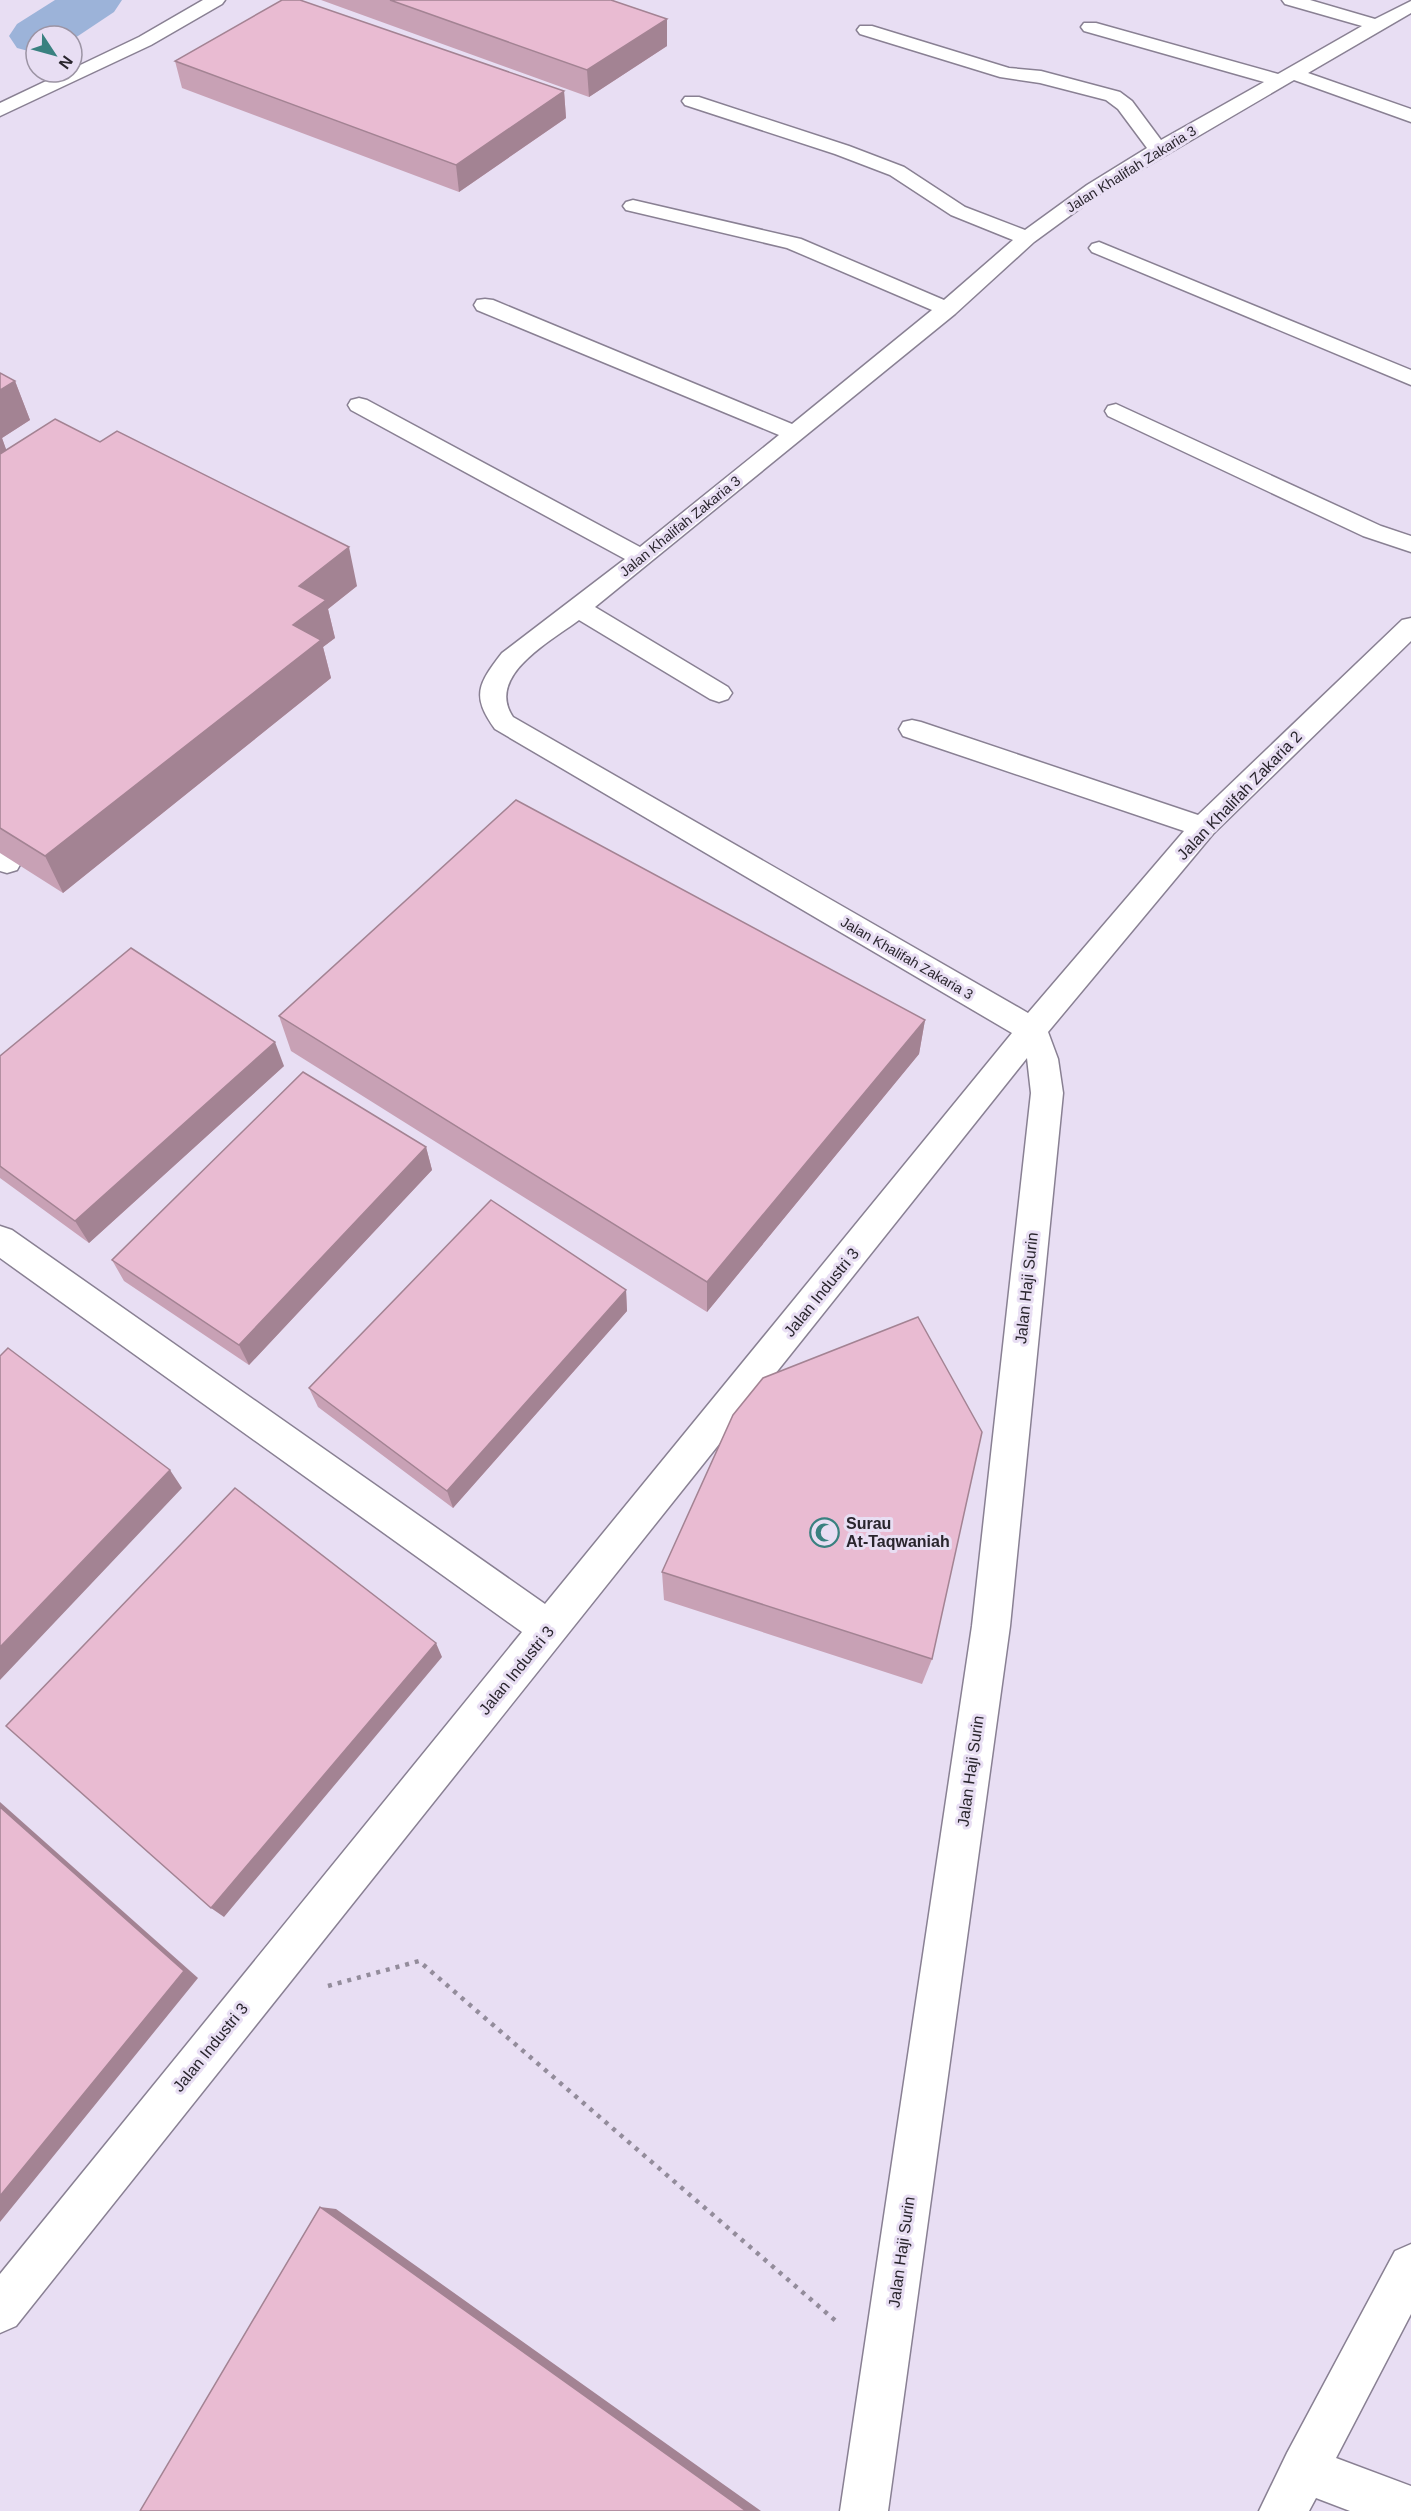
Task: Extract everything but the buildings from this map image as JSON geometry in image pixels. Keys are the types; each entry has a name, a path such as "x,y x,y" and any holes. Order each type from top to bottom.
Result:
{"street":[{"path":"0,110 145,41 216,0"},
{"path":"1291,0 1377,25"},
{"name":"Jalan Khalifah Zakaria 3","path":"1032,1030 504,723 493,709 490,695 498,676 511,659 642,558 947,309 1026,238 1094,189 1158,150 1411,6"},
{"path":"1090,27 1288,77 1411,116"},
{"path":"866,30 1007,73 1041,77 1113,96 1125,105 1158,150"},
{"path":"692,101 897,171 958,211 1026,238"},
{"path":"633,206 794,243 947,309"},
{"path":"1099,248 1411,378"},
{"path":"485,305 795,433"},
{"path":"359,405 642,558"},
{"path":"1116,411 1372,531 1411,544"},
{"path":"578,608 719,693"},
{"name":"Jalan Khalifah Zakaria 2","path":"1032,1030 1203,827 1411,626"},
{"path":"912,729 1203,827"},
{"name":"Jalan Industri 3","path":"0,2310 1032,1030"},
{"name":"Jalan Haji Surin","path":"864,2511 991,1626 1047,1093 1044,1059 1032,1030"},
{"path":"0,1239 549,1629"},
{"path":"1283,2511 1411,2267"},
{"path":"1304,2470 1411,2510"}],"path":[{"path":"317,1990 419,1961 885,2364"}],"waterway":[{"path":"57,24 94,0"}],"place":[{"name":"Surau At-Taqwaniah","path":"825,1532"}]}
